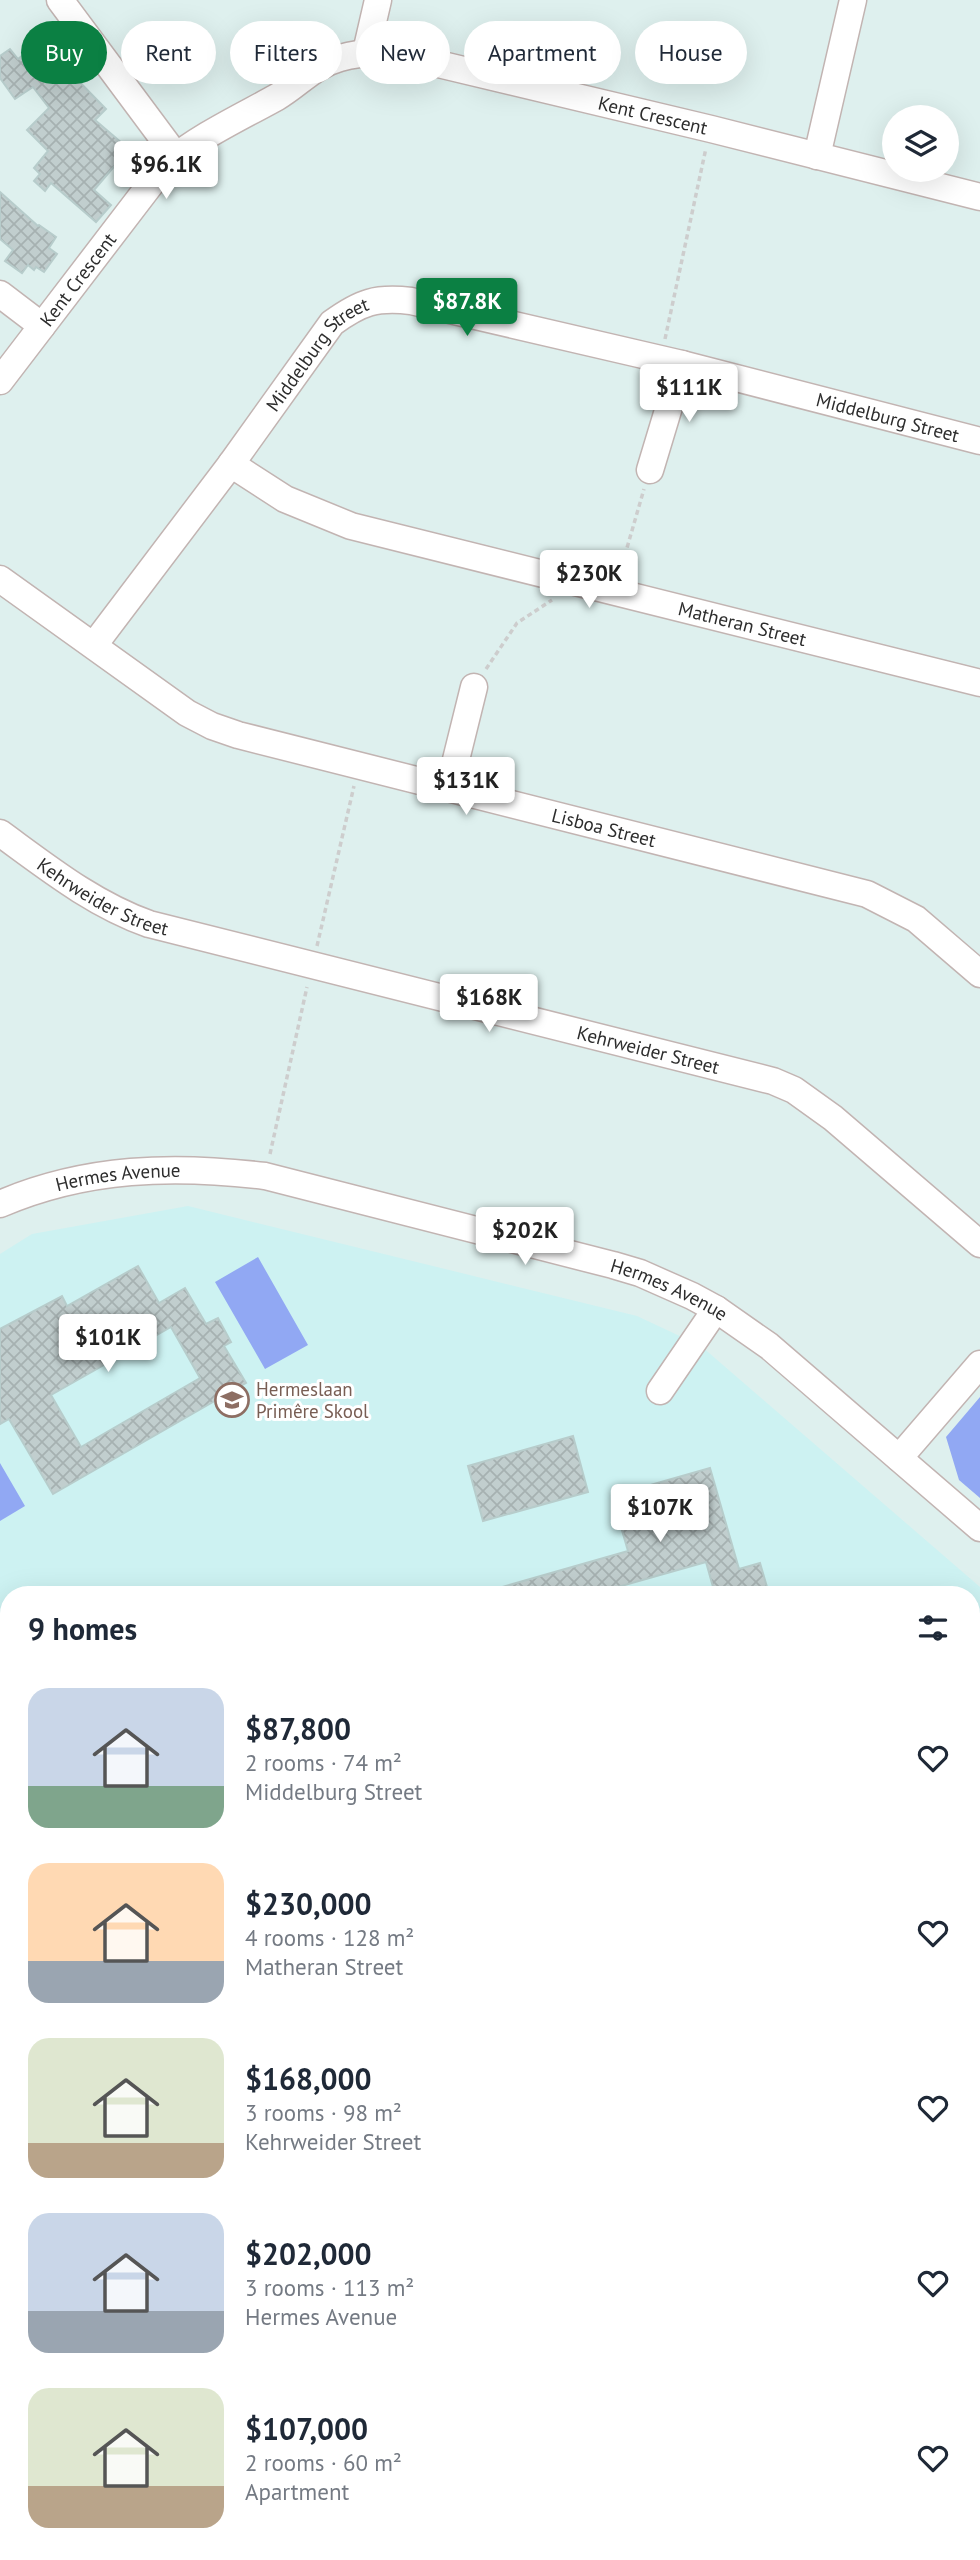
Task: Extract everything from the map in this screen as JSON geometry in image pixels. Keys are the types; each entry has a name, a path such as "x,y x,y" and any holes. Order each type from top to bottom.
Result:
{"street":[{"path":"60,0 176,156"},
{"path":"373,21 378,0"},
{"path":"817,156 853,0"},
{"name":"Kent Crescent","path":"0,381 154,177 176,156 280,95 318,65 356,55"},
{"name":"Kent Crescent","path":"450,67 980,197"},
{"path":"0,294 42,326"},
{"name":"Middelburg Street","path":"93,645 231,464 332,323 353,308 370,301 388,298 411,301 682,364 980,441"},
{"path":"650,470 682,364"},
{"name":"Matheran Street","path":"231,464 285,499 351,526 980,683"},
{"name":"Lisboa Street","path":"0,579 187,713 212,726 332,760 867,894 916,919 980,974"},
{"path":"449,788 474,687"},
{"name":"Kehrweider Street","path":"0,833 95,900 121,914 149,924 759,1077 794,1090 833,1118 980,1244"},
{"name":"Hermes Avenue","path":"0,1204 64,1182 127,1171 190,1169 265,1177 613,1265 666,1284 716,1309 769,1346 980,1528"},
{"path":"660,1391 716,1309"},
{"path":"899,1458 980,1364"}],"path":[{"path":"664,345 710,129"}],"shaded area":[{"path":"188,1206 637,1316 701,1346 979,1586 0,1586 0,1254 32,1234"},
{"path":"258,1257 308,1345 265,1369 215,1282"},
{"path":"980,1397 980,1498 959,1480 946,1437"},
{"path":"0,1463 25,1506 0,1521"}],"building":[{"path":"10,49 18,59 21,57 21,84 82,84 106,109 95,120 129,149 94,190 111,205 96,222 51,183 45,191 34,181 40,174 34,168 48,151 27,130 49,108 33,87 15,99 0,78 0,56"},
{"path":"0,192 38,226 56,237 49,248 57,254 44,272 36,267 34,270 28,265 22,273 5,261 13,250 0,239"},
{"path":"138,1266 159,1303 185,1288 206,1324 218,1318 231,1342 224,1346 246,1383 53,1494 9,1419 0,1424 0,1329 62,1296 67,1306","holes":["171,1327 200,1378 81,1447 51,1395"]},
{"path":"573,1436 588,1492 483,1521 468,1466"},
{"path":"710,1468 739,1569 760,1563 767,1586 713,1586 706,1562 621,1586 506,1586 628,1551 612,1496"}],"place":[{"name":"Hermeslaan Primêre Skool","path":"232,1400"}]}
